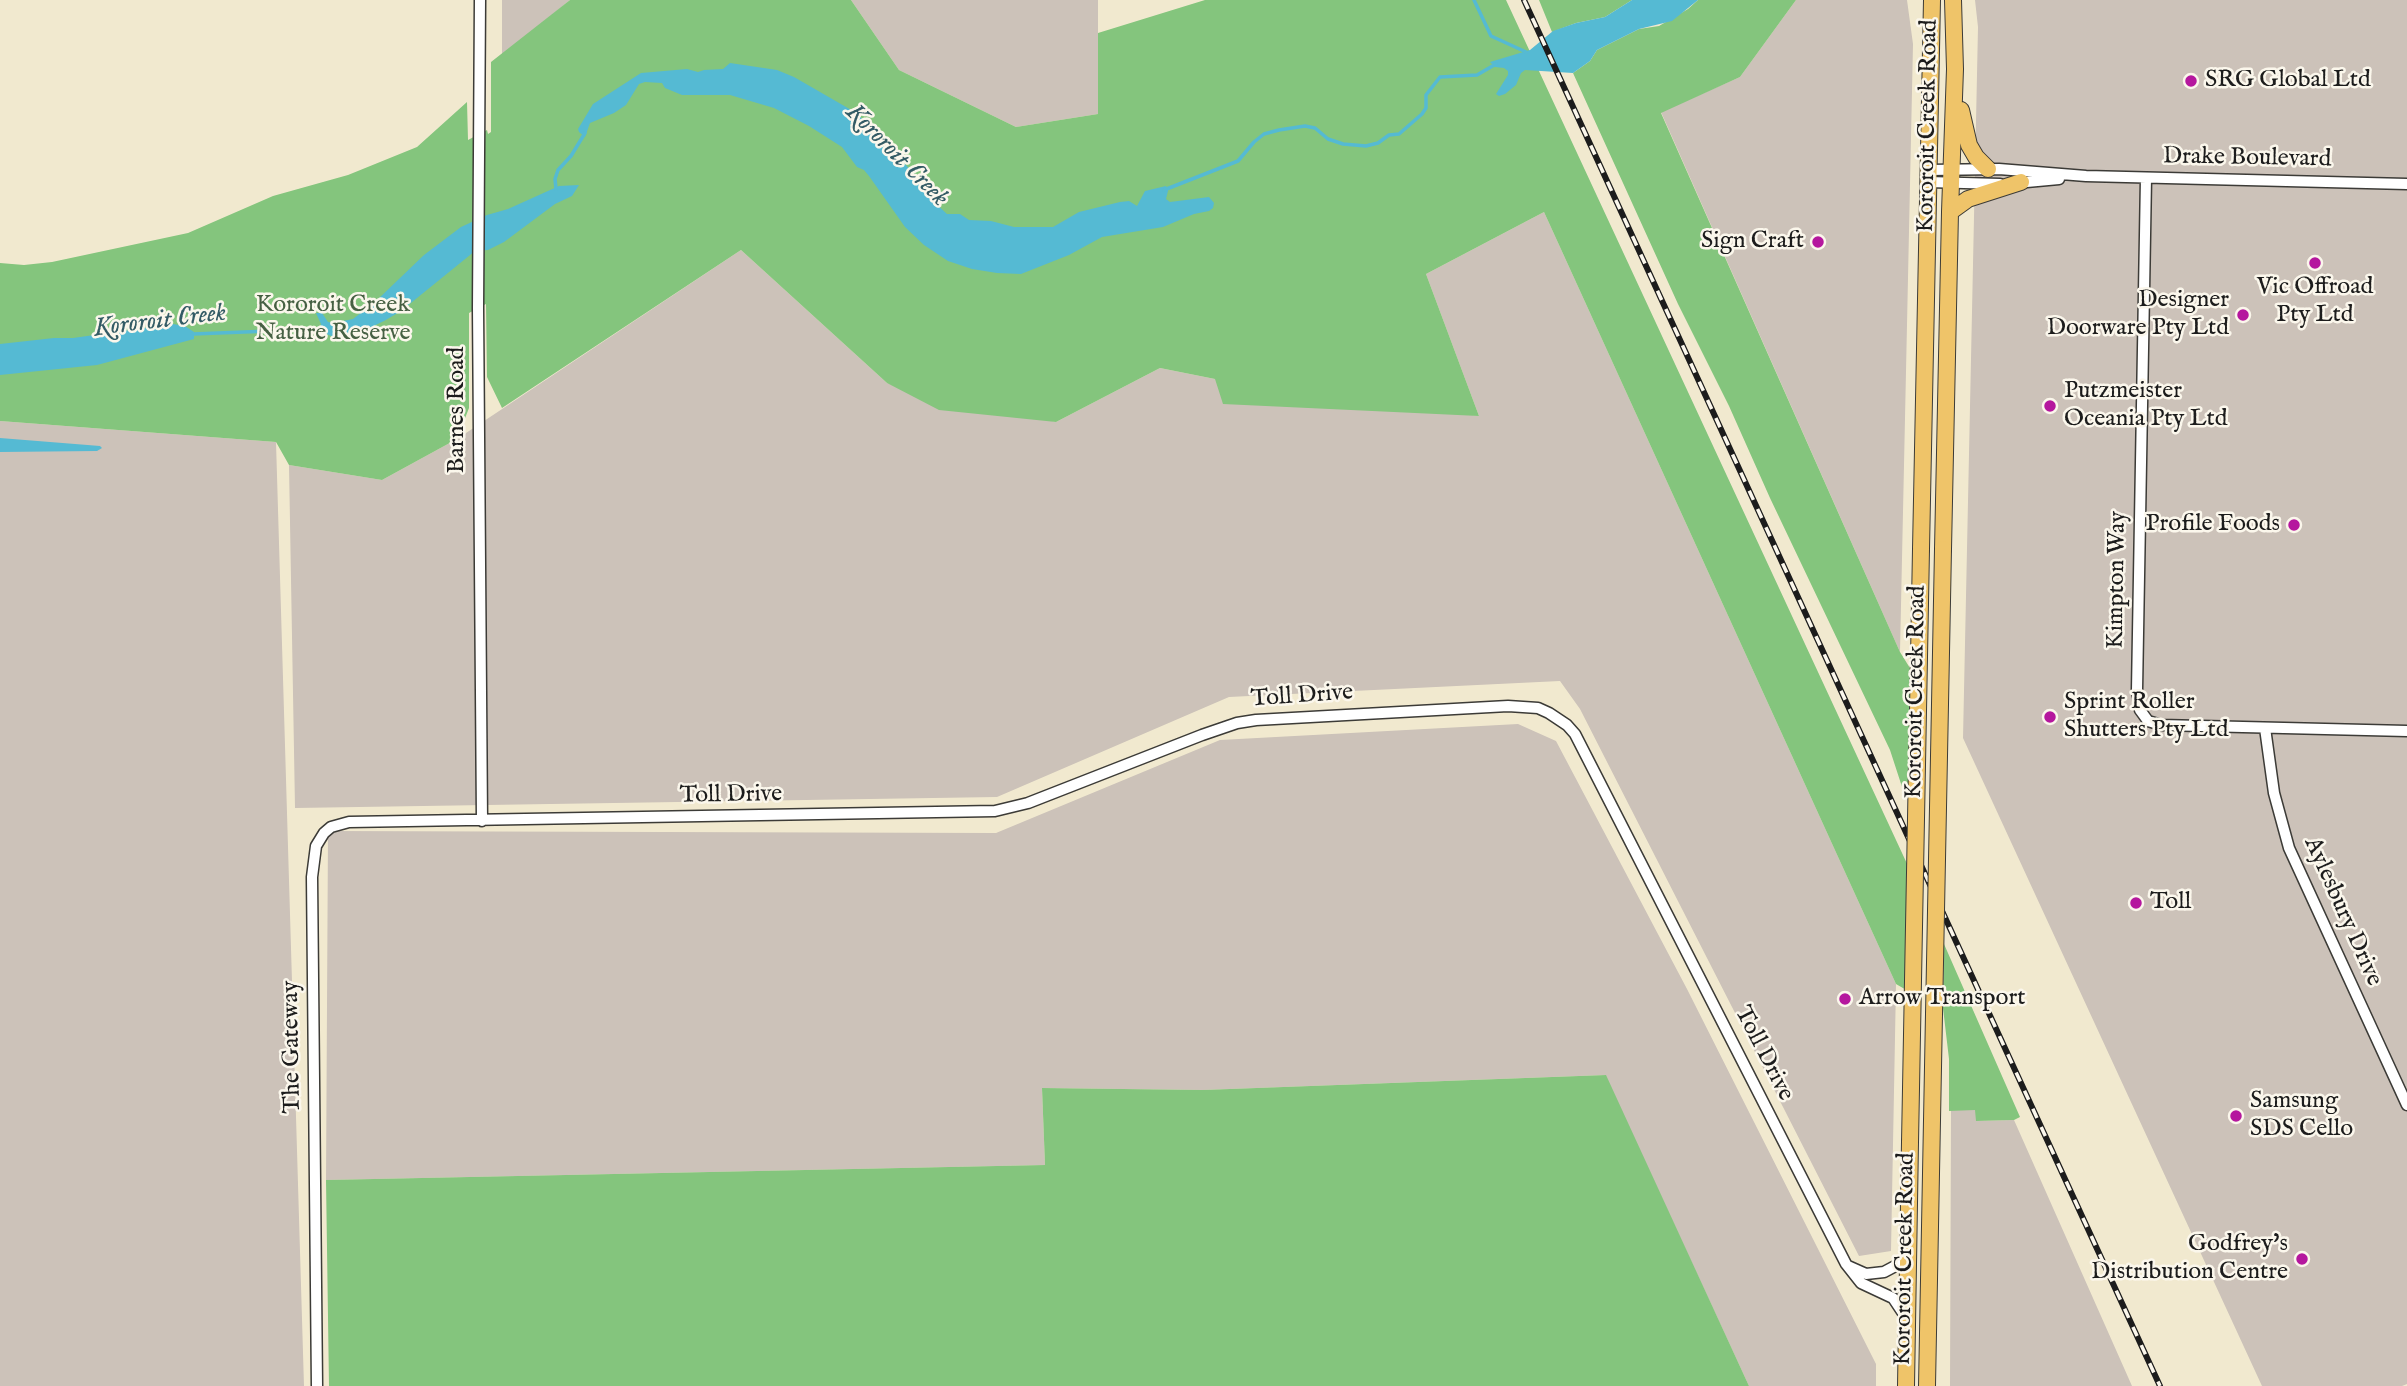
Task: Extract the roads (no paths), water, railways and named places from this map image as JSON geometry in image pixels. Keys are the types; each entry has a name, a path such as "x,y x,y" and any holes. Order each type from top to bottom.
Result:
{"main road":[{"name":"Kororoit Creek Road","path":"1906,1386 1932,0"},
{"name":"Kororoit Creek Road","path":"1927,1386 1955,69 1953,0"},
{"path":"1955,69 1965,133 1973,153 1987,169"},
{"path":"1950,212 1968,199 2021,182"}],"street":[{"name":"Barnes Road","path":"480,0 478,308 482,821"},
{"name":"Drake Boulevard","path":"1929,176 1987,169 2086,176 2407,184"},
{"name":"Drake Boulevard","path":"1952,175 1999,184 2086,176"},
{"name":"Kimpton Way","path":"2146,178 2137,701 2143,716 2161,725 2407,732"},
{"name":"Toll Drive","path":"444,822 995,811 1028,803 1202,734 1237,723 1508,706 1538,708 1559,718 1575,734 1846,1264 1861,1283 1893,1298 1899,1305 1904,1314 1906,1336"},
{"name":"Aylesbury Drive","path":"2265,728 2274,793 2289,848 2407,1105"},
{"name":"The Gateway","path":"317,1386 312,877 314,854 324,833 339,824 444,822"},
{"path":"1846,1264 1859,1272 1884,1272 1901,1263 1906,1256 1908,1244"}],"water":[{"path":"1632,0 1698,0 1672,21 1639,29 1597,50 1590,61 1573,73 1525,70 1516,85 1505,94 1496,94 1508,71 1495,67 1490,62 1530,50 1553,31 1605,17"},
{"name":"Kororoit Creek","path":"730,63 777,70 853,111 886,139 922,182 932,200 947,214 960,214 969,220 991,221 1014,227 1053,227 1079,212 1129,201 1137,206 1145,191 1166,186 1166,199 1170,202 1209,197 1214,203 1213,208 1163,227 1102,237 1069,255 1021,274 997,273 948,261 924,245 905,227 869,176 857,167 842,147 774,108 730,95 682,95 665,88 662,83 645,82 639,84 626,105 590,123 585,137 579,132 578,129 593,104 641,73 687,69 698,72 723,69"},
{"path":"579,185 572,196 555,204 504,242 488,250 475,251 401,311 384,321 365,330 344,335 331,336 320,331 321,324 316,313 322,313 328,322 333,323 353,319 375,302 424,255 461,227 559,186"},
{"name":"Kororoit Creek","path":"173,324 185,326 194,332 194,339 97,365 0,375 0,344 73,338"},
{"path":"0,438 102,448 97,451 0,452"}],"waterway":[{"path":"1474,0 1491,36 1526,52"},
{"name":"Kororoit Creek","path":"1164,190 1238,161 1264,134 1279,130 1305,126 1315,128 1328,139 1343,144 1366,146 1378,143 1389,135 1399,134 1422,114 1426,108 1426,95 1440,77 1477,75 1496,64"},
{"name":"Kororoit Creek","path":"556,189 558,170 571,156 585,133"},
{"name":"Kororoit Creek","path":"193,334 321,329"}],"railway":[{"path":"1524,0 2160,1386"}],"place":[{"name":"SRG Global Ltd","path":"2191,81"},
{"name":"Sign Craft","path":"1818,242"},
{"name":"Vic Offroad Pty Ltd","path":"2315,263"},
{"name":"Designer Doorware Pty Ltd","path":"2243,315"},
{"name":"Putzmeister Oceania Pty Ltd","path":"2050,406"},
{"name":"Profile Foods","path":"2294,525"},
{"name":"Sprint Roller Shutters Pty Ltd","path":"2050,717"},
{"name":"Toll","path":"2136,903"},
{"name":"Arrow Transport","path":"1845,999"},
{"name":"Samsung SDS Cello","path":"2236,1116"},
{"name":"Godfrey's Distribution Centre","path":"2302,1259"}],"park label":[{"name":"Kororoit Creek Nature Reserve","path":"333,320"}]}
